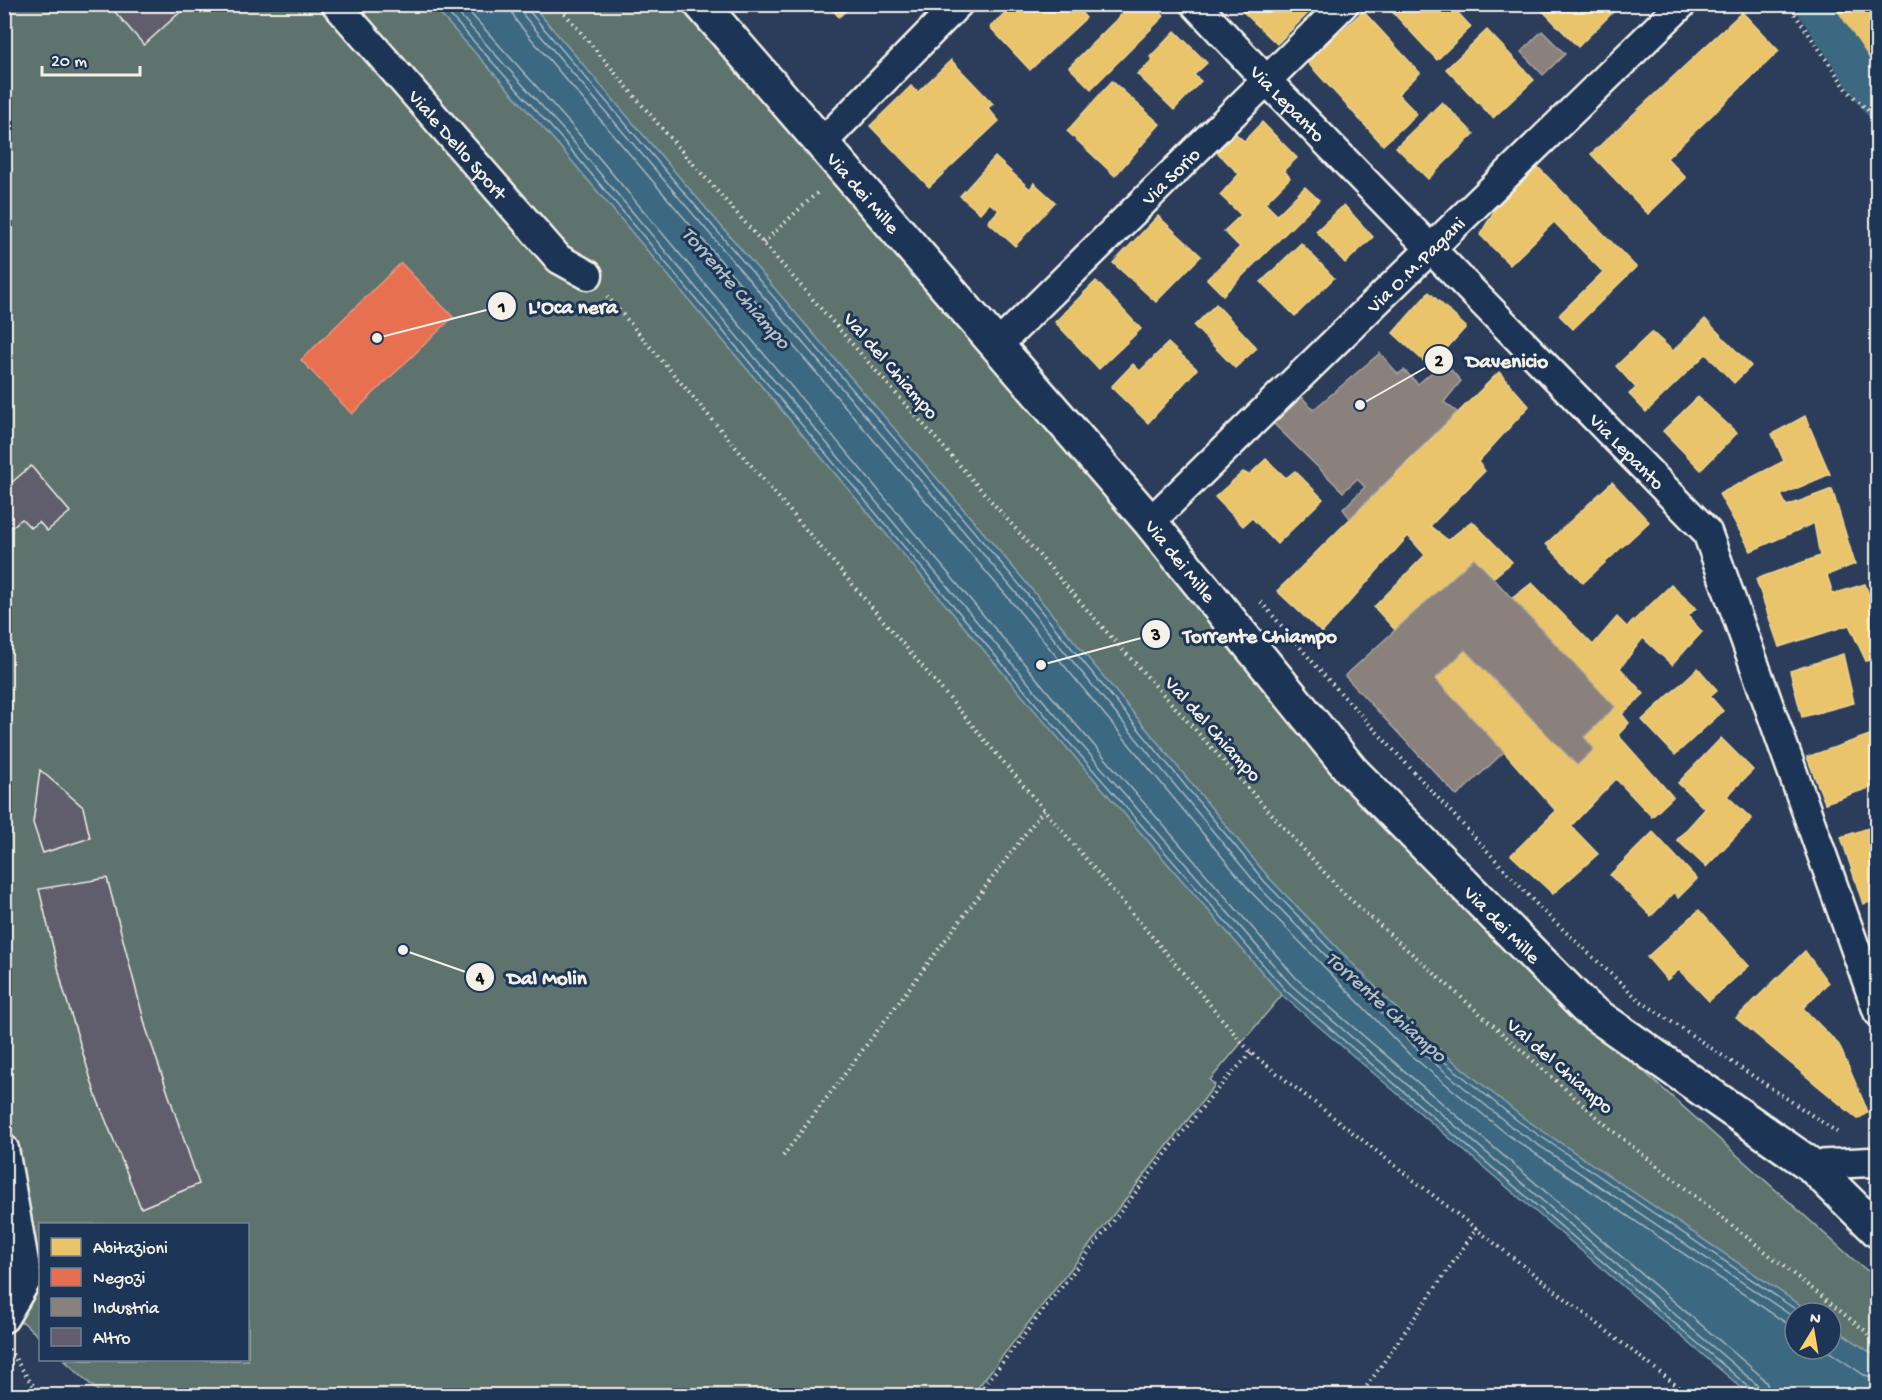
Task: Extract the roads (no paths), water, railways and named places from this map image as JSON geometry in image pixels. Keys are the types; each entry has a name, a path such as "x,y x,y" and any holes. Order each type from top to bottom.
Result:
{"main road":[{"name":"Via dei Mille","path":"701,4 1150,522 1351,770 1586,1008 1811,1165 1878,1231"}],"street":[{"name":"Viale Dello Sport","path":"336,4 559,259 588,274"},
{"path":"822,143 958,4"},
{"name":"Via Lepanto","path":"1195,4 1267,81 1707,532 1878,1012"},
{"name":"Via Sorio","path":"997,346 1344,4"},
{"name":"Via O.M.Pagani","path":"1150,522 1682,4"},
{"path":"4,1149 27,1279 4,1318"},
{"path":"1811,1165 1875,1160"}],"water":[{"path":"432,5 532,5 1023,579 1269,878 1425,1038 1522,1117 1794,1301 1783,1301 1783,1361 1843,1361 1843,1334 1877,1357 1877,1395 1750,1395 1282,995 1042,719 556,142"}],"waterway":[{"path":"1812,4 1878,102"}],"place":[{"name":"L'Oca nera","path":"377,338"},
{"name":"Davenicio","path":"1360,405"},
{"name":"Torrente Chiampo","path":"1041,665"},
{"name":"Dal Molin","path":"403,950"}]}
